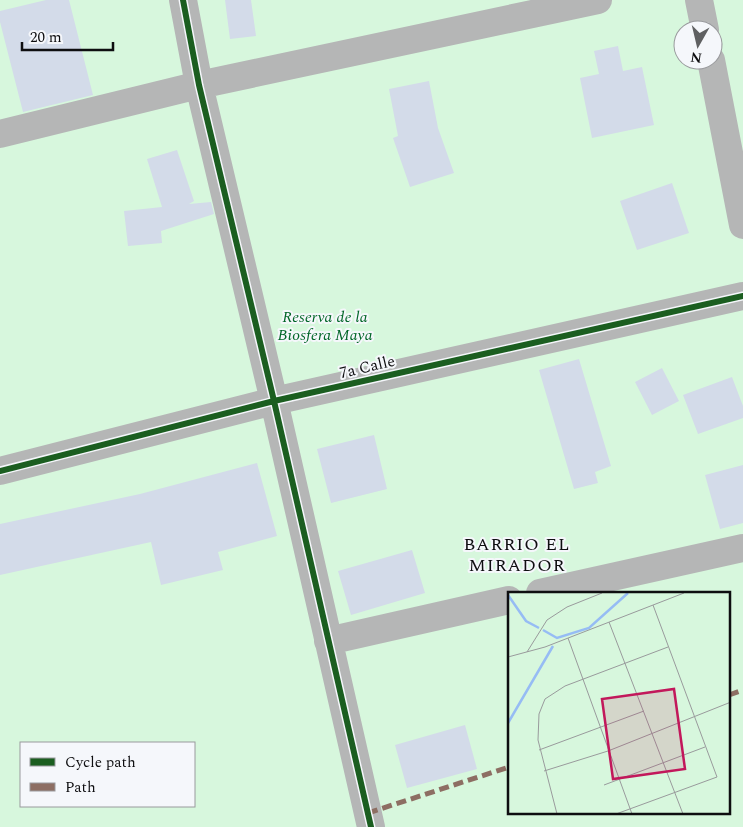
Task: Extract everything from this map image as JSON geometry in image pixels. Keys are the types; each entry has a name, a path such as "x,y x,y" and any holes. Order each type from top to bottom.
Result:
{"street":[{"path":"183,0 199,85 274,401 371,827"},
{"path":"0,134 199,85 598,0"},
{"path":"699,0 703,20"},
{"path":"713,70 743,225"},
{"name":"7a Calle","path":"0,471 274,401 743,296"},
{"path":"545,592 743,548"},
{"path":"328,641 508,600"}],"green space":[{"name":"Reserva de la Biosfera Maya","path":"0,0 743,0 743,827 0,827"}],"building":[{"path":"46,0 69,0 93,95 23,112 0,22 0,11"},
{"path":"225,0 251,0 256,36 230,39"},
{"path":"618,46 623,71 642,67 654,125 592,138 580,78 599,74 594,51"},
{"path":"429,81 438,128 454,173 410,187 393,138 398,136 389,89"},
{"path":"177,150 194,201 189,204 211,202 214,214 161,231 162,243 128,246 124,211 162,207 147,159"},
{"path":"672,183 689,233 637,250 620,201"},
{"path":"579,359 611,466 595,472 598,483 574,489 539,370"},
{"path":"662,368 679,401 652,415 635,382"},
{"path":"732,377 743,406 743,418 698,434 683,395"},
{"path":"374,435 387,489 331,503 317,449"},
{"path":"257,463 277,536 218,552 223,570 161,585 151,542 0,575 0,524 140,494"},
{"path":"743,465 743,523 720,529 705,475"},
{"path":"412,550 425,593 351,615 338,571"},
{"path":"465,725 477,769 407,788 395,745"}],"marked path":[{"path":"730,695 743,690"},
{"path":"368,813 508,767"}],"cycle path":[{"path":"183,0 199,85 274,401 371,827"},
{"path":"0,471 274,401 743,296"}],"district":[{"name":"BARRIO EL MIRADOR","path":"517,554"}]}
